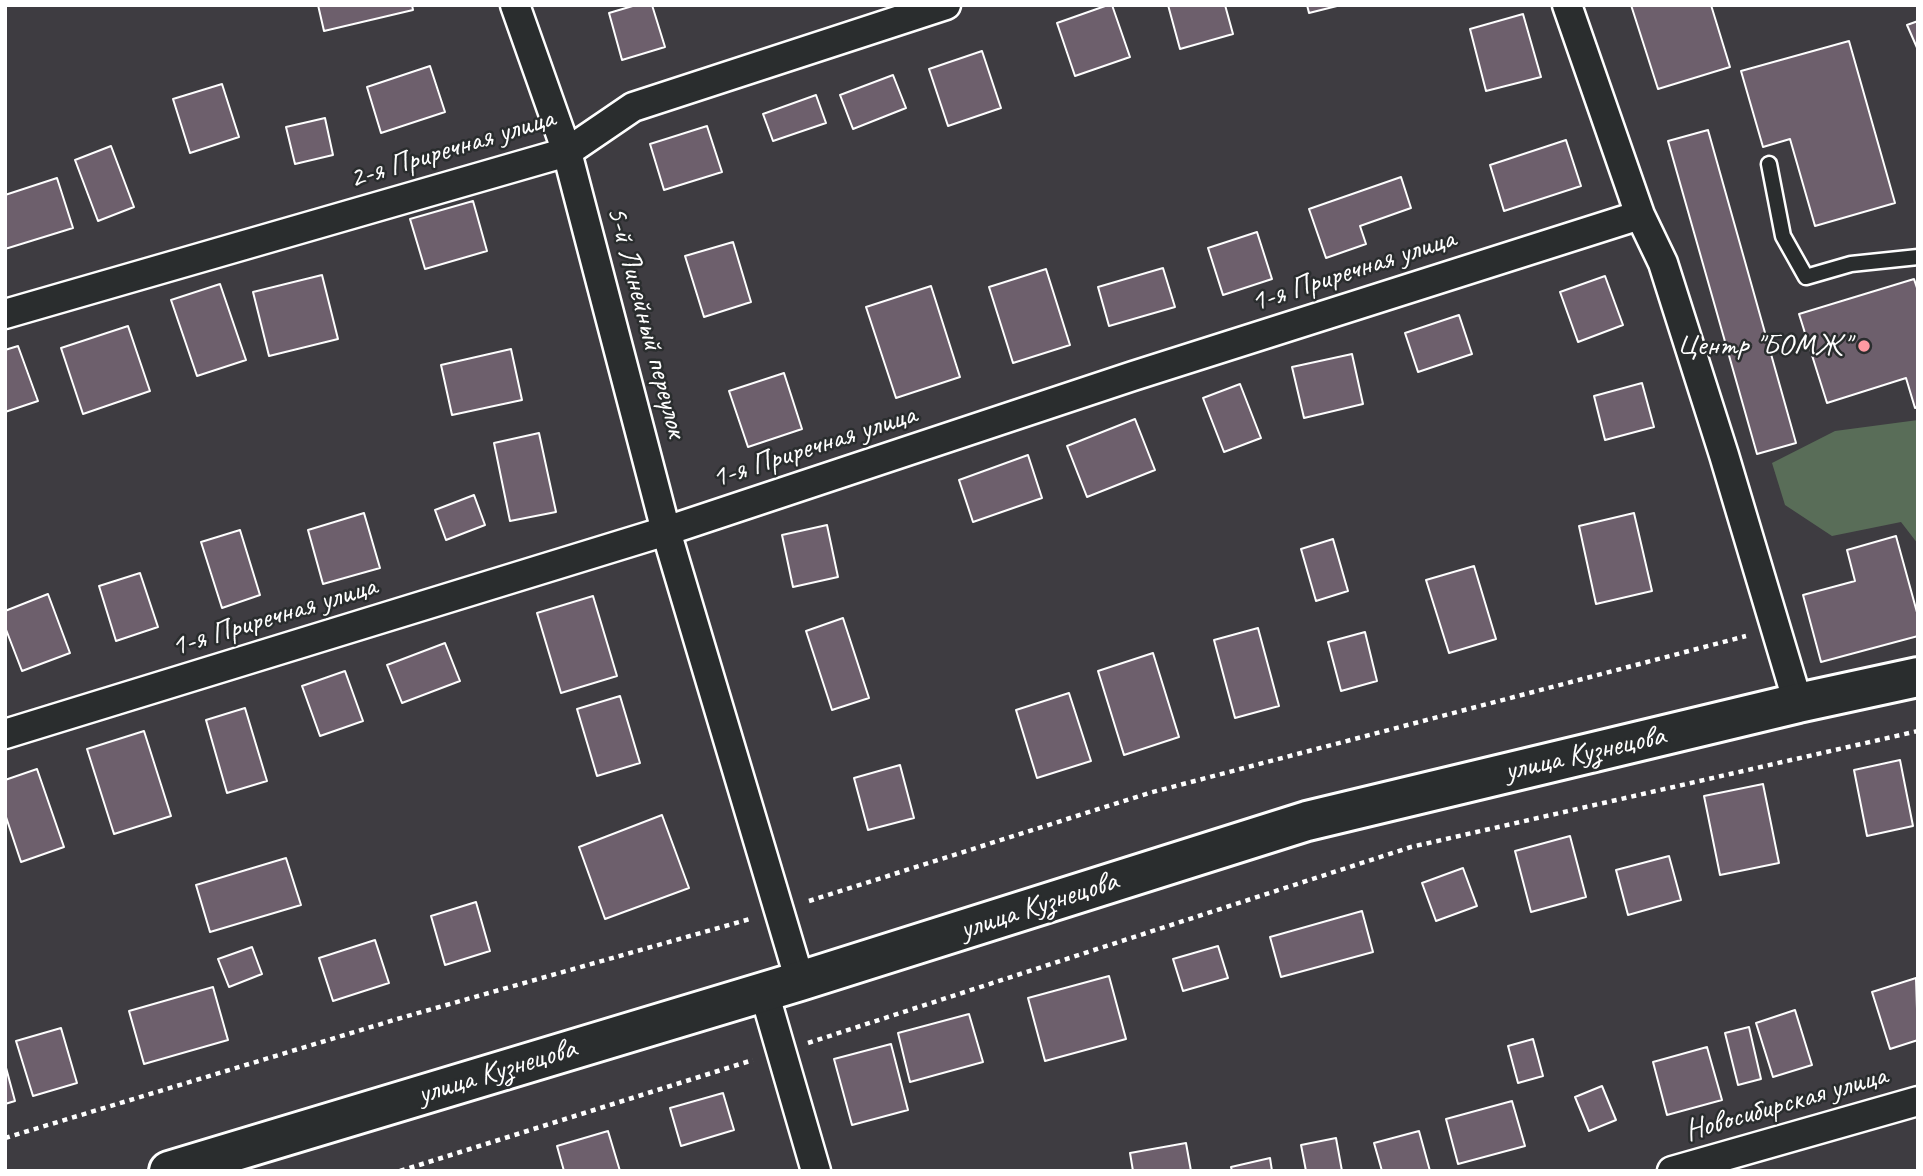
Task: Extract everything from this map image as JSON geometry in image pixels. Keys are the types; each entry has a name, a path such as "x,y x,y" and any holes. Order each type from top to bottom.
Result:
{"main road":[{"name":"улица Кузнецова","path":"169,1171 782,986 1307,821 1798,703 1918,677"}],"street":[{"name":"5-й Линейный переулок","path":"515,5 567,152 666,531 779,911 782,1051 816,1171"},
{"name":"2-я Приречная улица","path":"5,314 567,152 633,107 946,5"},
{"path":"1567,5 1640,215 1667,276 1798,703"},
{"name":"1-я Приречная улица","path":"5,734 666,531 1133,376 1640,215"},
{"name":"Новосибирская улица","path":"1672,1171 1918,1101"}],"lane":[{"path":"1769,164 1783,236 1806,277 1851,264 1918,257"}],"path":[{"path":"5,1138 404,1017 779,911 1149,793 1776,629"},
{"path":"400,1171 782,1051 1411,847 1918,731"}],"green space":[{"path":"1918,420 1918,544 1901,522 1832,536 1785,505 1772,463 1835,431"}],"building":[{"path":"318,5 412,5 413,10 324,31"},
{"path":"636,5 652,5 665,47 622,60 609,13"},
{"path":"1112,5 1130,57 1075,76 1057,23"},
{"path":"1168,5 1225,5 1233,34 1180,49"},
{"path":"1307,5 1341,5 1309,13"},
{"path":"1631,5 1711,5 1730,67 1658,89"},
{"path":"1523,14 1541,77 1486,91 1470,29"},
{"path":"1918,21 1918,50 1907,25"},
{"path":"1849,41 1895,203 1815,226 1790,139 1763,147 1741,71"},
{"path":"982,51 1001,108 948,126 929,69"},
{"path":"430,66 445,112 381,133 367,87"},
{"path":"893,75 906,108 853,129 840,95"},
{"path":"222,84 239,137 190,153 173,99"},
{"path":"816,95 826,123 773,141 763,114"},
{"path":"325,118 333,155 295,164 286,127"},
{"path":"707,126 722,172 664,190 650,144"},
{"path":"1708,130 1796,443 1757,454 1668,141"},
{"path":"1566,140 1581,186 1504,211 1490,165"},
{"path":"111,146 134,207 98,221 75,160"},
{"path":"1401,177 1411,208 1360,226 1366,244 1326,258 1309,209"},
{"path":"57,178 73,228 5,249 5,195"},
{"path":"473,201 487,251 425,269 410,219"},
{"path":"1257,232 1272,279 1223,295 1208,248"},
{"path":"733,242 751,302 704,317 685,256"},
{"path":"1163,268 1175,307 1109,326 1098,287"},
{"path":"1046,269 1070,345 1013,363 989,287"},
{"path":"322,275 338,339 269,356 253,292"},
{"path":"1605,276 1623,325 1578,342 1560,292"},
{"name":"Центр \"БОМЖ\"","path":"1914,279 1918,291 1918,407 1915,408 1906,378 1827,403 1799,314"},
{"path":"220,284 246,360 197,376 171,300"},
{"path":"931,286 960,377 896,398 866,307"},
{"path":"1459,315 1472,354 1418,372 1405,333"},
{"path":"128,326 150,391 83,414 61,348"},
{"path":"18,346 38,401 5,412 5,350"},
{"path":"511,349 522,400 452,415 441,365"},
{"path":"1352,354 1363,404 1304,418 1292,367"},
{"path":"784,373 802,429 748,447 729,391"},
{"path":"1642,383 1654,427 1605,440 1594,396"},
{"path":"1240,384 1261,438 1224,452 1203,398"},
{"path":"1135,419 1155,470 1087,497 1067,446"},
{"path":"539,433 556,512 510,521 494,443"},
{"path":"1028,455 1042,498 973,522 959,480"},
{"path":"474,495 485,525 446,540 435,510"},
{"path":"364,513 380,568 323,584 308,530"},
{"path":"1634,513 1652,591 1596,604 1579,526"},
{"path":"827,525 838,577 793,587 782,535"},
{"path":"240,530 260,595 222,608 201,542"},
{"path":"1896,536 1918,616 1918,636 1821,662 1803,595 1855,581 1847,550"},
{"path":"1333,539 1348,591 1316,601 1301,549"},
{"path":"1474,566 1496,639 1449,653 1426,580"},
{"path":"140,573 158,627 116,641 99,586"},
{"path":"48,594 70,653 22,671 5,627 5,611"},
{"path":"593,596 617,676 561,693 537,613"},
{"path":"843,618 869,698 832,710 806,631"},
{"path":"1258,628 1279,706 1235,718 1214,640"},
{"path":"1365,632 1377,681 1341,691 1328,642"},
{"path":"445,643 460,681 402,703 387,665"},
{"path":"1153,653 1179,737 1124,755 1098,671"},
{"path":"345,671 363,721 320,736 302,686"},
{"path":"1069,693 1091,761 1037,778 1016,710"},
{"path":"620,696 640,763 597,776 577,709"},
{"path":"245,708 267,781 227,793 206,720"},
{"path":"144,731 171,816 114,834 87,749"},
{"path":"1900,760 1913,826 1867,836 1854,770"},
{"path":"900,765 914,818 868,830 854,778"},
{"path":"37,769 64,847 21,862 5,814 5,780"},
{"path":"1763,784 1779,863 1720,875 1704,796"},
{"path":"662,815 689,888 605,919 579,847"},
{"path":"1570,836 1586,897 1531,912 1515,851"},
{"path":"1669,856 1681,900 1628,915 1616,870"},
{"path":"286,858 301,905 210,932 196,885"},
{"path":"1463,868 1477,906 1436,921 1422,883"},
{"path":"476,902 490,951 445,965 431,916"},
{"path":"1362,911 1373,952 1281,977 1270,937"},
{"path":"375,940 389,983 333,1001 319,958"},
{"path":"1218,946 1228,978 1183,991 1173,959"},
{"path":"252,947 262,974 229,987 218,959"},
{"path":"1109,976 1126,1039 1045,1061 1028,998"},
{"path":"1916,978 1918,1040 1890,1049 1872,992"},
{"path":"213,987 228,1040 144,1064 129,1011"},
{"path":"1795,1010 1812,1065 1773,1077 1756,1023"},
{"path":"969,1014 983,1062 910,1082 898,1033"},
{"path":"1749,1027 1761,1079 1738,1085 1725,1033"},
{"path":"61,1028 77,1083 33,1096 16,1041"},
{"path":"1533,1039 1543,1076 1518,1083 1508,1046"},
{"path":"891,1044 908,1110 852,1125 834,1059"},
{"path":"1707,1047 1722,1100 1667,1115 1653,1062"},
{"path":"5,1064 15,1101 5,1104"},
{"path":"1602,1086 1616,1120 1589,1131 1575,1097"},
{"path":"723,1093 734,1130 681,1146 670,1108"},
{"path":"1512,1101 1525,1146 1458,1164 1446,1119"},
{"path":"608,1131 620,1171 564,1171 557,1146"},
{"path":"1419,1131 1430,1171 1382,1171 1374,1143"},
{"path":"1336,1138 1342,1171 1306,1171 1301,1145"},
{"path":"1186,1143 1191,1171 1133,1171 1130,1153"},
{"path":"1270,1158 1272,1171 1232,1171 1231,1167"}],"place":[{"name":"Центр \"БОМЖ\"","path":"1864,346"}]}
